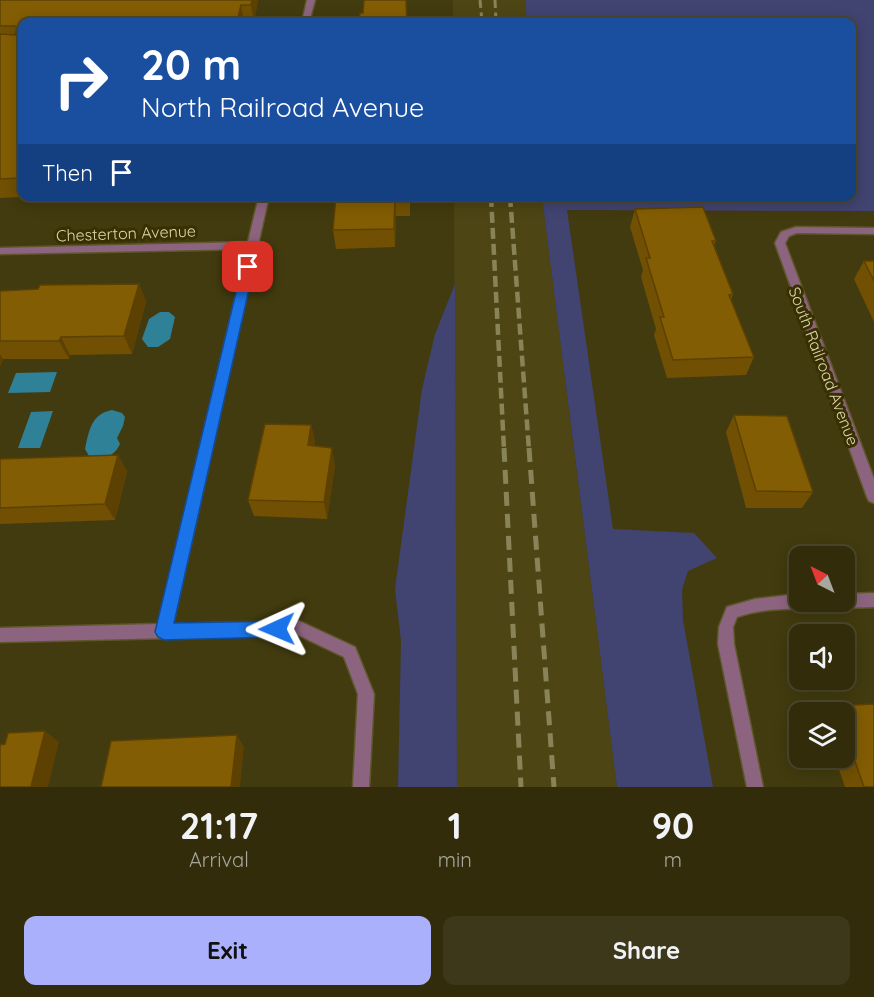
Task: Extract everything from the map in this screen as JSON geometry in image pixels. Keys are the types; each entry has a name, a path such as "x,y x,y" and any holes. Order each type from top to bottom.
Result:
{"street":[{"path":"306,18 311,0"},
{"path":"164,632 263,201"},
{"name":"South Railroad Avenue","path":"874,231 796,230 785,234 780,243 874,498"},
{"name":"Chesterton Avenue","path":"0,251 253,245"},
{"path":"855,601 874,600"},
{"path":"755,787 726,644 726,627 732,612 764,603 789,603"},
{"path":"0,635 299,628 350,652 366,694 361,787"}],"shaded area":[{"path":"453,0 525,0 527,18 453,18"},
{"path":"525,0 874,0 874,211 567,210 613,529 694,533 717,558 688,571 682,590 683,620 713,787 617,787 543,201 856,201 856,18 527,18"},
{"path":"454,201 543,201 617,787 457,787"},
{"path":"455,284 457,787 398,787 401,641 395,589 422,389 435,334"},
{"path":"160,312 169,312 175,317 170,339 158,347 148,347 142,339 149,319"},
{"path":"57,372 50,392 8,393 16,373"},
{"path":"112,410 122,413 125,417 117,438 120,444 111,455 99,458 89,456 85,449 92,424 99,415"},
{"path":"53,411 40,448 18,448 31,412"}],"building":[{"path":"0,0 252,0 251,5 241,5 238,18 18,18 18,178 0,179 0,34 15,35 17,28 0,26"},
{"path":"364,0 406,0 407,18 359,18 360,13 363,13"},
{"path":"336,201 395,201 394,229 333,230"},
{"path":"703,207 716,241 712,241 733,294 729,295 754,357 673,360 660,317 664,317 646,258 650,258 635,209"},
{"path":"864,261 874,261 874,281"},
{"path":"139,284 124,336 61,337 59,341 0,341 0,291 38,289 40,285"},
{"path":"734,415 787,416 813,492 756,491"},
{"path":"265,424 311,425 308,445 332,448 324,502 248,500"},
{"path":"118,455 105,504 0,508 0,459"},
{"path":"874,704 874,787 864,787 855,761 855,705"},
{"path":"45,731 31,787 0,787 0,745 5,744 8,733"},
{"path":"237,735 231,787 101,787 111,741"}],"railway":[{"path":"480,0 482,18"},
{"path":"495,0 496,18"},
{"path":"491,201 504,450"},
{"path":"510,201 529,450"},
{"path":"504,448 521,787"},
{"path":"529,448 554,787"}],"route":[{"path":"248,267 164,632 277,629"}]}
